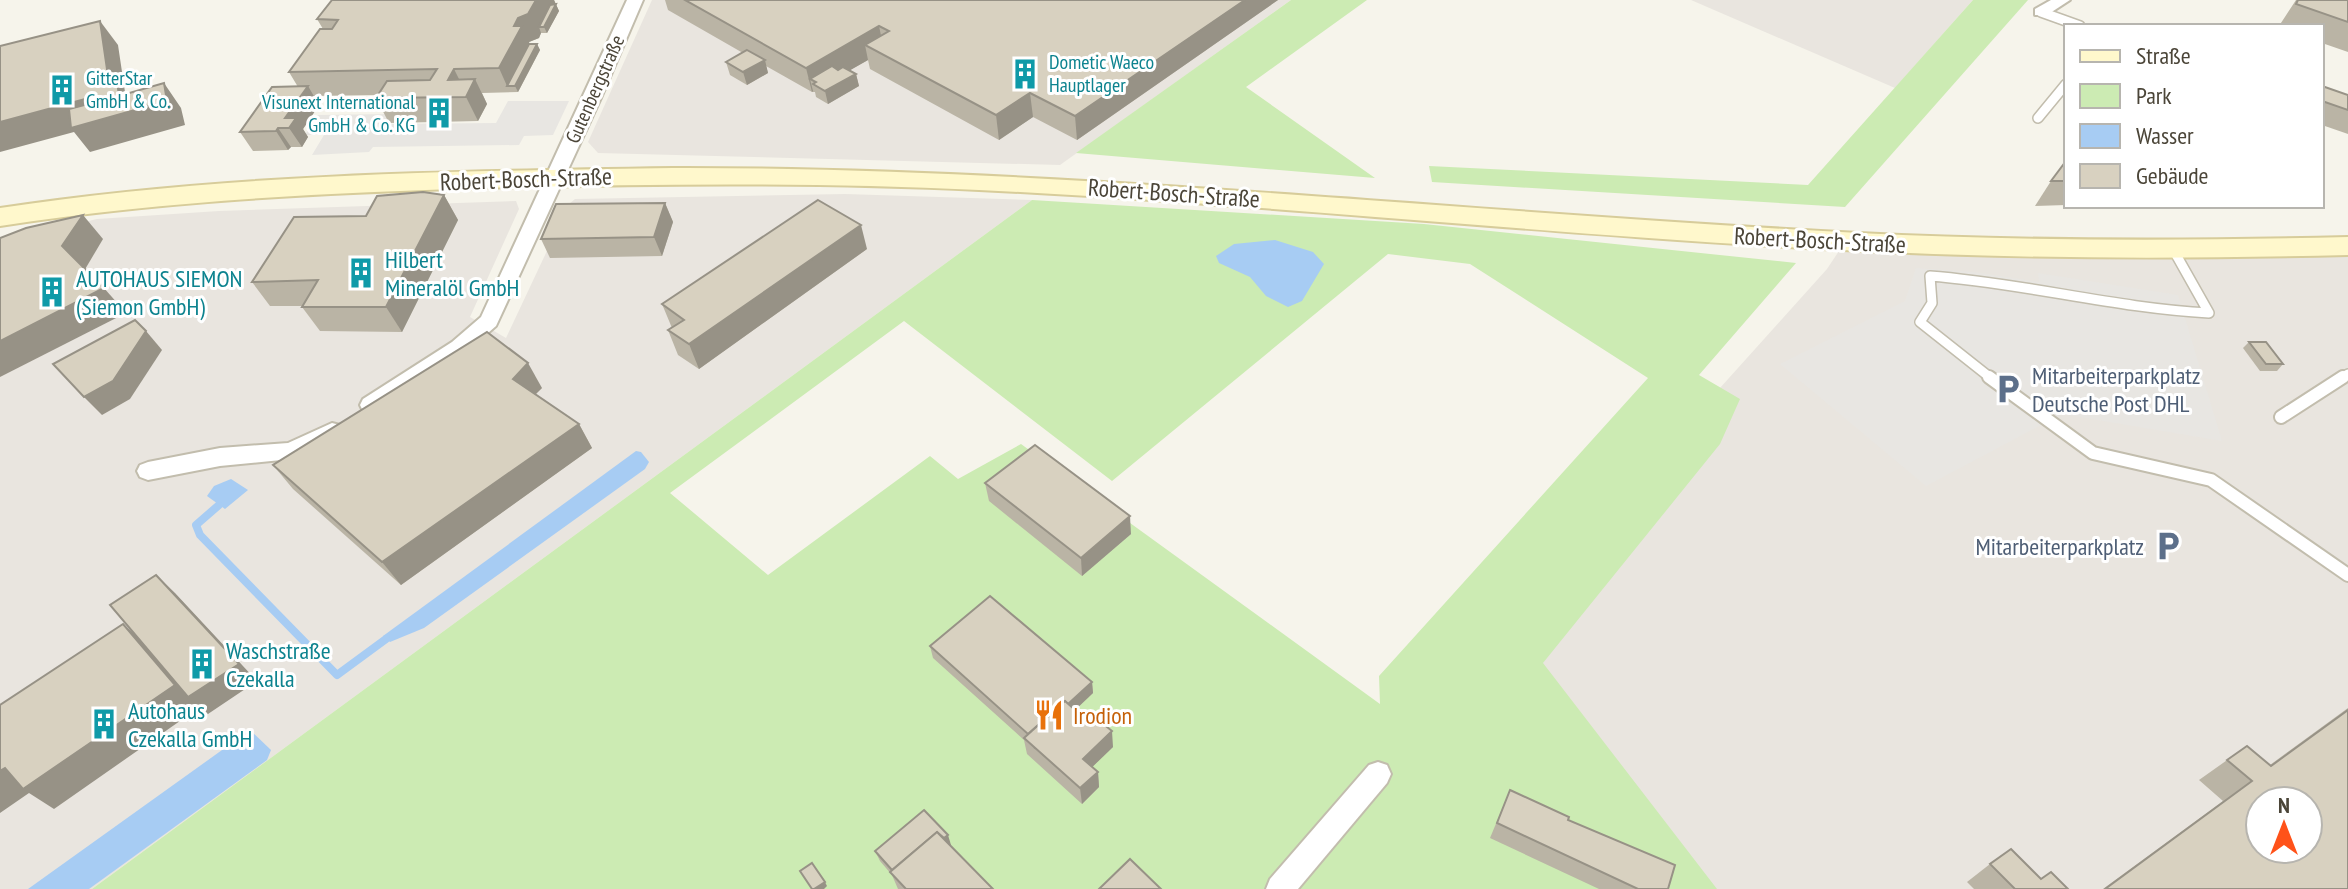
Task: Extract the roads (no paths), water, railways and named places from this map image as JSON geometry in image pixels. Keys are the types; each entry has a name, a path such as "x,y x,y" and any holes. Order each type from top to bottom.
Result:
{"street":[{"name":"Gutenbergstraße","path":"148,471 220,457 291,451 314,442 459,347 489,321 635,0"},
{"name":"Robert-Bosch-Straße","path":"0,217 108,202 232,191 555,178 767,176 1044,184 1811,241 1993,249 2174,251 2348,246"},
{"path":"1280,889 1378,774"}],"lane":[{"path":"2054,3 2078,24"},
{"path":"2038,118 2064,86"},
{"path":"2174,251 2209,313 2171,311 1981,280 1930,276 1932,303 1920,322 2004,389 2093,453 2211,480 2348,575"},
{"path":"2281,417 2348,374"}],"water":[{"path":"1275,240 1313,252 1324,264 1302,301 1288,307 1266,296 1250,277 1219,263 1216,256 1234,244"},
{"path":"636,451 641,452 649,462 645,469 424,628 390,642 383,636"},
{"path":"231,479 248,490 225,509 207,496 214,486"},
{"path":"250,730 271,750 267,760 89,889 28,889"}],"waterway":[{"path":"219,505 196,525 200,535 337,675 386,639"}],"place":[{"name":"Dometic Waeco Hauptlager","path":"1025,74"},
{"name":"GitterStar GmbH & Co.","path":"62,90"},
{"name":"Visunext International GmbH & Co. KG","path":"439,113"},
{"name":"Hilbert Mineralöl GmbH","path":"361,273"},
{"name":"AUTOHAUS SIEMON (Siemon GmbH)","path":"52,292"},
{"name":"Mitarbeiterparkplatz Deutsche Post DHL","path":"2008,389"},
{"name":"Mitarbeiterparkplatz","path":"2168,546"},
{"name":"Waschstraße Czekalla","path":"202,664"},
{"name":"Irodion","path":"1049,715"},
{"name":"Autohaus Czekalla GmbH","path":"104,724"}]}
